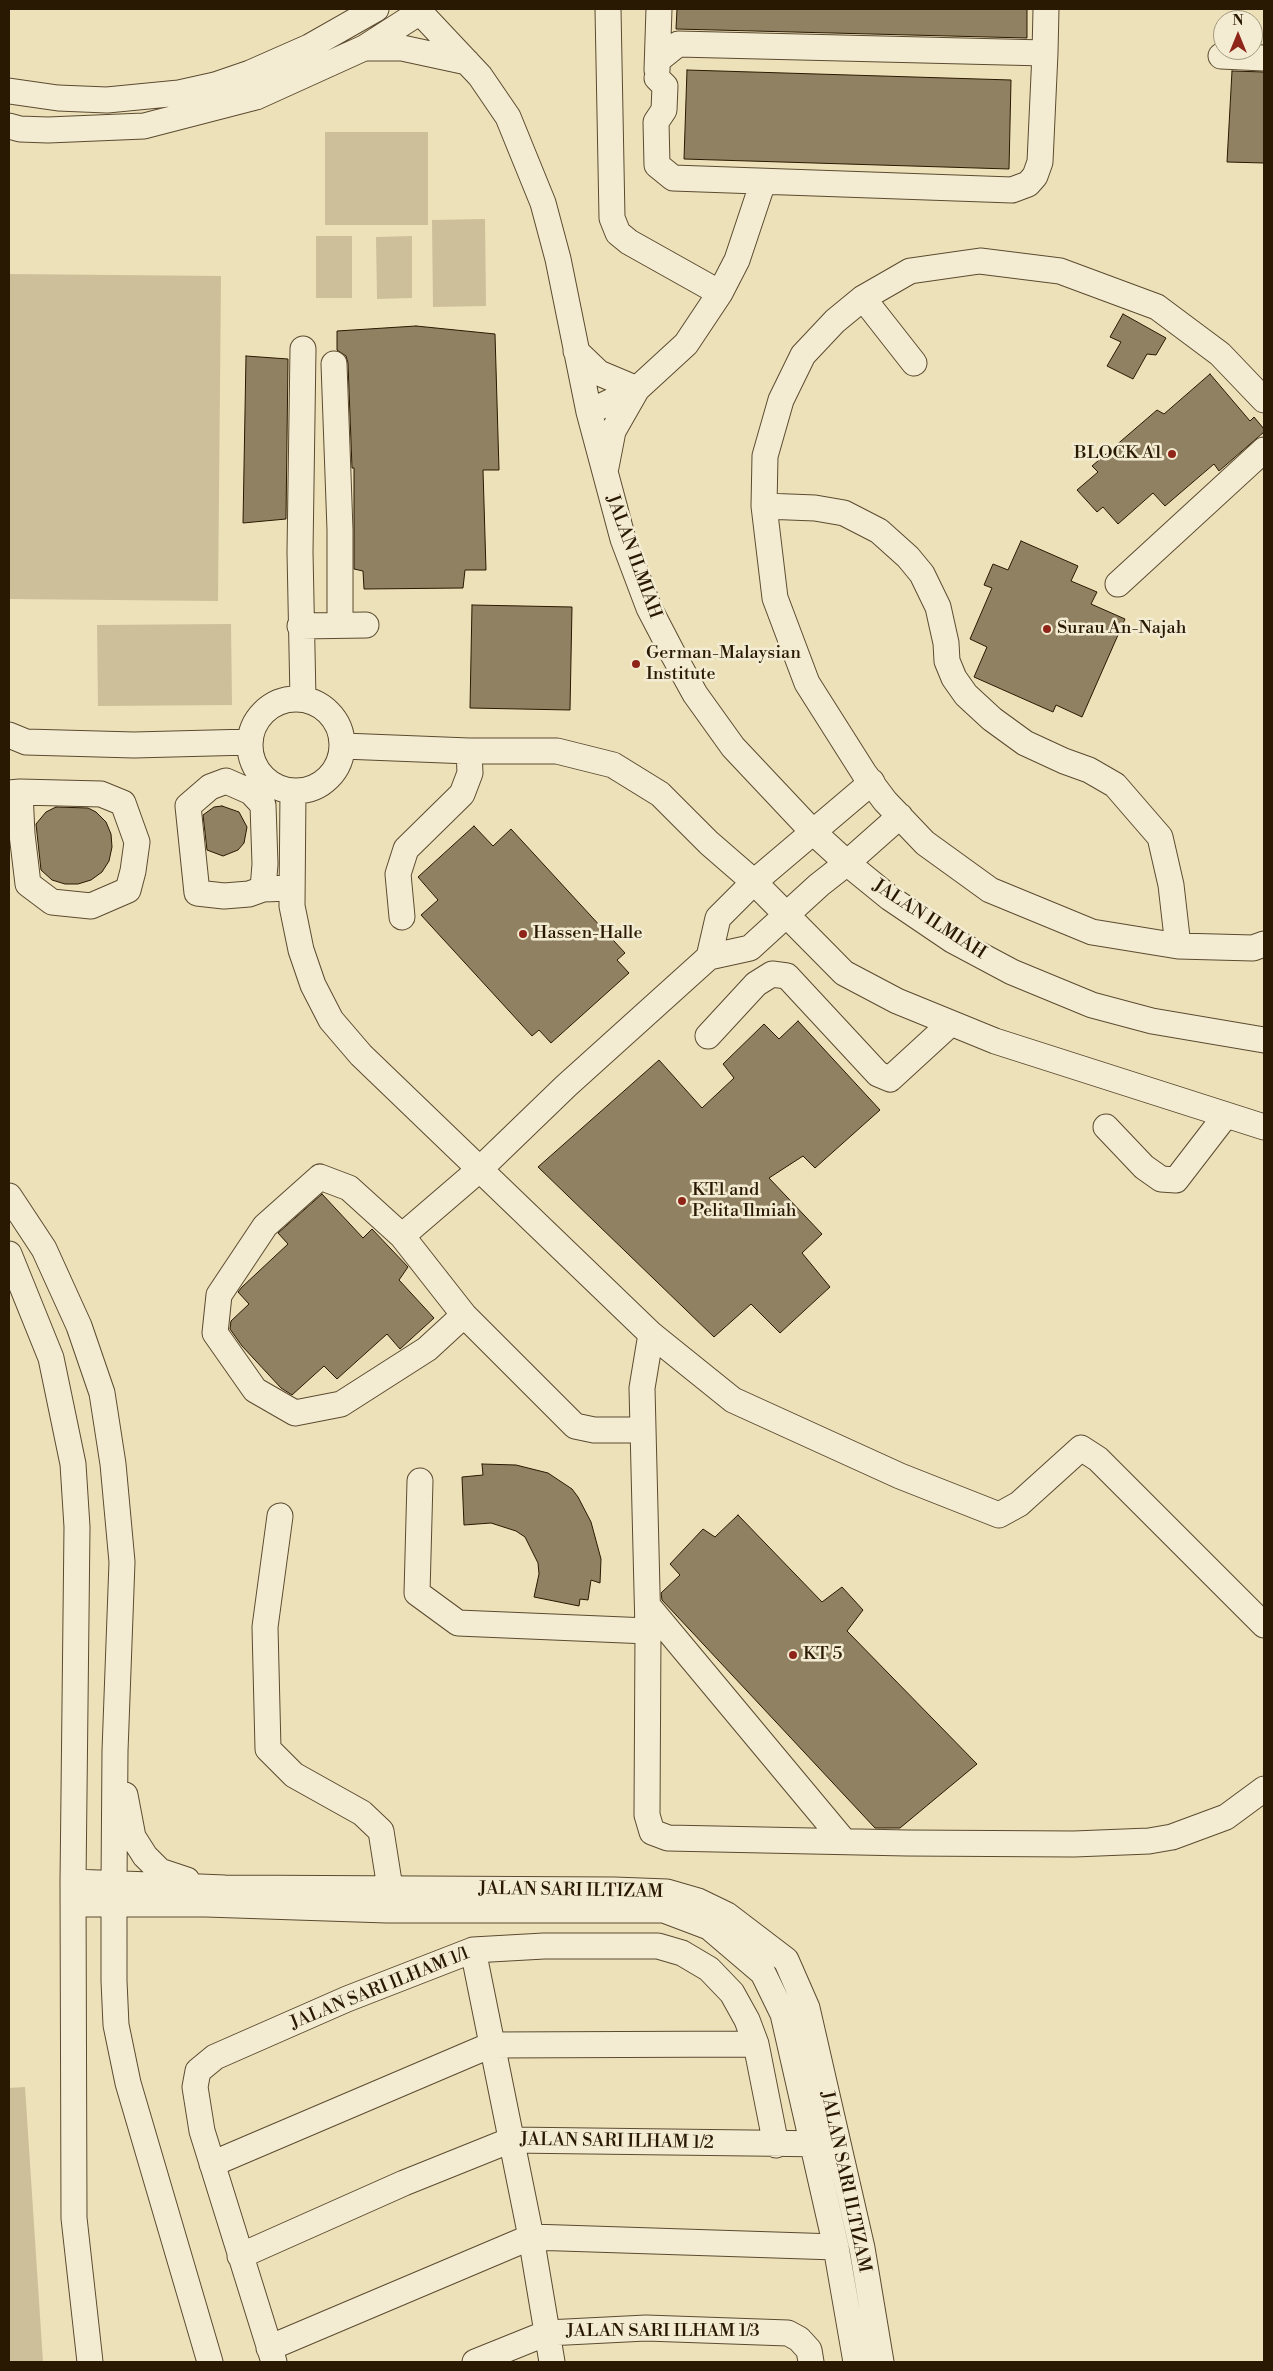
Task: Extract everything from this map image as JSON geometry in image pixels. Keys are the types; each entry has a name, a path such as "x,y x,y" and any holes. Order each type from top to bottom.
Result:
{"street":[{"path":"9,91 58,98 107,100 153,97 206,88 250,73 309,47 376,9"},
{"path":"608,9 612,218 618,233 629,242 720,293"},
{"path":"659,9 657,69 665,86 664,110 656,122 657,165 673,178 1012,190 1028,184 1036,176 1040,162 1046,9"},
{"path":"9,126 20,129 78,130 154,124 256,97 364,48 419,10"},
{"name":"JALAN ILMIAH","path":"419,10 467,62 508,117 539,190 558,259 589,412 623,539 650,608 694,694 733,747 813,832 847,863 890,898 952,940 1012,972 1092,1005 1152,1020 1264,1040"},
{"path":"657,69 678,44 1045,52"},
{"path":"364,48 402,48 467,62"},
{"path":"589,412 637,389 686,344 720,293 736,260 763,182"},
{"path":"1264,400 1220,354 1157,307 1060,271 980,261 910,271 863,298 834,320 803,355 786,391 765,456 764,506 775,598 807,683 885,801 925,843 990,890 1092,932 1178,946 1253,948 1264,944"},
{"path":"863,298 914,363"},
{"path":"303,348 300,626 303,699"},
{"path":"576,351 599,373 637,389"},
{"path":"334,364 340,530 340,625"},
{"path":"605,475 613,430 637,389"},
{"path":"1118,584 1264,450"},
{"path":"764,506 815,508 844,513 879,531 908,557 922,574 938,607 946,642 947,661 954,678 966,695 992,719 1025,743 1089,770 1115,786 1160,838 1171,885 1178,946"},
{"path":"300,626 366,625"},
{"path":"287,699 303,699 319,704 332,715 341,729 343,746 340,761 333,774 322,784 308,790 293,791 279,787 266,780 257,769 251,756 250,742 253,727 261,714 273,704 287,699"},
{"path":"9,735 26,742 125,745 250,742"},
{"path":"343,746 469,751 558,750 613,765 660,794 709,843 754,882 844,974 897,1001 995,1041 1264,1127"},
{"path":"402,917 398,874 406,849 462,794 470,773 469,751"},
{"path":"263,888 266,864 262,805 251,792 226,782 210,787 188,806 197,894 224,896 249,894 263,888 292,888"},
{"path":"709,957 718,918 754,882 872,782"},
{"path":"293,791 292,906 301,950 313,985 331,1020 361,1055 651,1334 733,1400 900,1476 999,1515 1019,1504 1081,1448 1098,1459 1264,1624"},
{"path":"14,793 101,794 123,803 137,842 128,890 91,906 52,902 19,884 22,834 14,793"},
{"path":"402,1236 480,1169 566,1086 709,957 750,948 819,885 900,816"},
{"path":"708,1036 756,984 772,974 787,976 878,1074 890,1079 950,1024"},
{"path":"1106,1127 1144,1167 1161,1179 1176,1180 1226,1115"},
{"path":"464,1314 427,1349 341,1404 295,1413 255,1390 214,1333 220,1295 264,1226 320,1177 349,1188 402,1236 464,1314 575,1426 594,1430 643,1430"},
{"path":"9,1196 44,1249 80,1326 102,1393 113,1464 122,1562 115,1751 114,1981 116,2025 128,2083 210,2362"},
{"path":"9,1254 51,1358 72,1464 78,1527 73,1893 74,2218 90,2362"},
{"path":"651,1334 642,1388 648,1606 647,1815 652,1832 668,1838 1064,1844 1149,1841 1172,1837 1226,1817 1264,1790"},
{"path":"420,1481 418,1593 458,1623 648,1631"},
{"path":"280,1516 266,1627 268,1749 294,1774 362,1813 381,1831 390,1888"},
{"path":"648,1606 844,1840"},
{"path":"115,1751 133,1837 145,1856 160,1871 193,1882 226,1888"},
{"name":"JALAN SARI ILTIZAM","path":"73,1893 226,1888 667,1892 698,1901 727,1915 786,1960 807,2008 862,2248 880,2362"},
{"name":"JALAN SARI ILTIZAM","path":"114,1893 206,1904 387,1910 664,1910 709,1927 763,1973 783,2014 836,2247 856,2362"},
{"path":"114,1939 120,1927 150,1910 206,1904"},
{"name":"JALAN SARI ILHAM 1/1","path":"271,2355 202,2131 195,2087 198,2071 215,2057 347,1999 473,1950 544,1946 658,1946 682,1953 709,1969 732,1993 748,2020 756,2044 776,2145"},
{"path":"473,1950 531,2237 552,2362"},
{"path":"212,2164 491,2045 756,2044"},
{"name":"JALAN SARI ILHAM 1/2","path":"240,2256 404,2183 511,2140 776,2145 838,2144"},
{"path":"271,2355 531,2237 836,2247"},
{"name":"JALAN SARI ILHAM 1/3","path":"475,2362 547,2333 646,2328 788,2333 799,2339 809,2350 811,2362"}],"shaded area":[{"path":"325,132 428,132 428,225 325,225"},
{"path":"485,219 486,306 433,307 432,220"},
{"path":"316,236 352,236 352,298 316,298"},
{"path":"412,236 412,298 377,299 376,237"},
{"path":"9,274 221,276 218,601 9,599"},
{"path":"231,624 232,705 98,706 97,625"},
{"path":"25,2087 43,2362 9,2362 9,2088"}],"building":[{"path":"677,9 1027,9 1027,38 676,29"},
{"path":"687,70 1011,80 1009,169 684,159"},
{"path":"1232,71 1264,72 1264,163 1227,162"},
{"path":"1123,314 1166,338 1156,355 1147,354 1133,379 1107,366 1121,342 1110,337"},
{"path":"416,326 495,334 499,470 483,470 486,570 465,570 463,588 364,589 363,571 354,569 354,468 352,468 348,363 346,356 337,350 337,331"},
{"path":"246,356 288,359 286,519 243,523"},
{"name":"BLOCK A1","path":"1210,374 1250,421 1254,417 1264,429 1264,432 1219,471 1214,464 1165,506 1153,493 1118,524 1103,507 1097,512 1077,490 1098,472 1092,466 1157,410 1164,414"},
{"name":"Surau An-Najah","path":"1021,541 1078,566 1071,581 1097,592 1091,604 1125,619 1082,717 1056,705 1053,712 974,677 987,647 970,639 992,588 984,585 993,564 1008,570"},
{"path":"472,605 572,607 570,710 470,708"},
{"path":"222,806 239,812 247,827 244,843 238,850 223,856 207,850 203,815 214,807"},
{"path":"56,807 88,808 96,812 106,822 111,834 112,847 109,861 102,872 91,880 78,884 65,884 52,880 41,870 36,824 46,812"},
{"name":"Hassen-Halle","path":"474,826 493,846 511,829 625,953 617,960 629,973 551,1043 539,1030 532,1036 421,915 438,900 418,877"},
{"name":"KT1 and Pelita Ilmiah","path":"798,1021 880,1110 815,1168 803,1156 769,1178 822,1234 802,1253 830,1287 780,1333 751,1304 714,1337 538,1167 659,1060 702,1108 734,1078 723,1064 764,1024 779,1039"},
{"path":"322,1194 363,1238 372,1229 408,1267 399,1280 434,1318 400,1349 387,1334 337,1379 324,1366 292,1395 281,1388 242,1346 230,1329 231,1321 249,1304 238,1292 288,1244 278,1233"},
{"path":"482,1464 516,1465 548,1473 572,1489 591,1522 601,1559 600,1583 591,1580 588,1600 580,1599 579,1606 534,1597 539,1574 538,1563 525,1537 516,1531 491,1523 464,1525 462,1477 483,1475"},
{"name":"KT 5","path":"738,1515 822,1602 842,1587 863,1610 847,1631 977,1764 900,1828 875,1828 662,1600 661,1593 680,1575 670,1564 703,1529 715,1537"}],"place":[{"name":"BLOCK A1","path":"1172,454"},
{"name":"Surau An-Najah","path":"1047,629"},
{"name":"German-Malaysian Institute","path":"636,664"},
{"name":"Hassen-Halle","path":"523,934"},
{"name":"KT1 and Pelita Ilmiah","path":"682,1201"},
{"name":"KT 5","path":"793,1655"}]}
